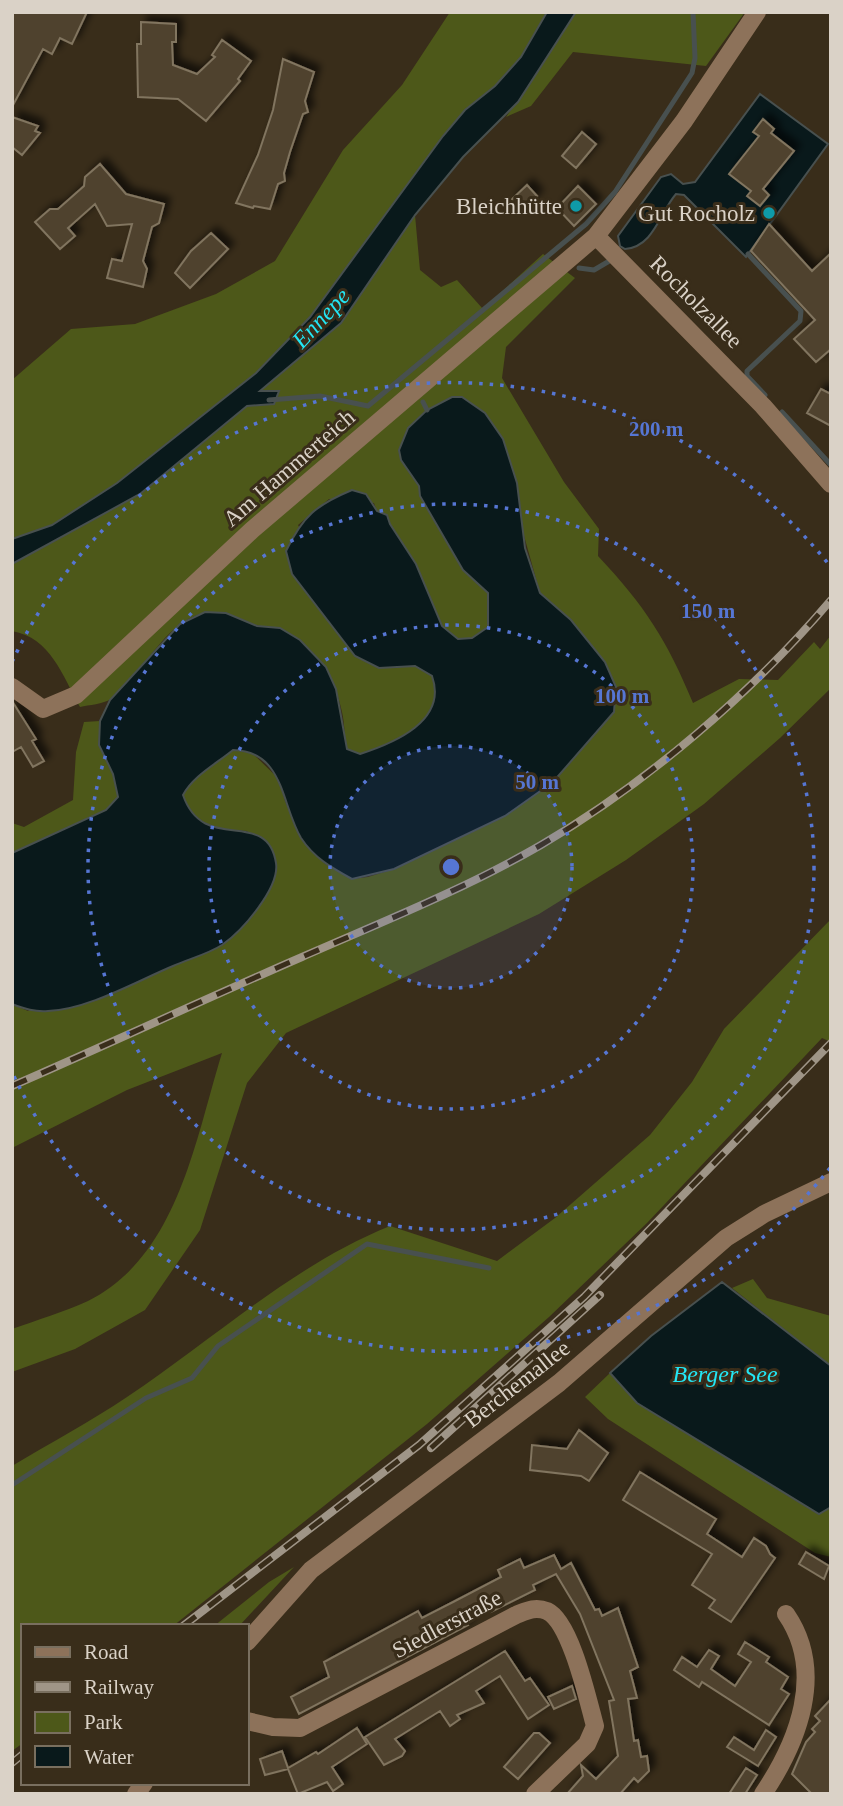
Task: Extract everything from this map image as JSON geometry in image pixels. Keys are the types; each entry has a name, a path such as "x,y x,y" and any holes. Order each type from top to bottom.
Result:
{"street":[{"path":"596,236 684,121 757,12"},
{"name":"Rocholzallee","path":"596,236 754,396 831,484"},
{"name":"Am Hammerteich","path":"12,687 43,709 76,695 252,530 596,236"},
{"name":"Berchemallee","path":"248,1641 311,1570 559,1383 726,1238 764,1214 831,1182"},
{"name":"Siedlerstraße","path":"248,1721 273,1727 300,1728 516,1615 533,1608 547,1611 559,1620 577,1665 595,1726 587,1744 535,1794"},
{"path":"763,1794 782,1766 798,1728 806,1692 805,1661 795,1627 786,1615"}],"green space":[{"path":"450,12 547,12 521,57 495,86 465,110 443,136 310,317 256,373 117,483 52,525 12,539 12,380 71,329 135,324 216,294 275,261 343,150 402,85"},
{"path":"576,12 745,12 706,66 573,52 531,106 506,117"},
{"path":"415,215 420,270 441,287 457,280 483,309 543,254 575,278 506,347 502,378 564,482 599,529 598,556 629,591 664,642 693,703 739,679 778,680 814,642 820,649 831,635 831,688 780,738 704,804 626,860 539,914 286,1033 247,1083 200,1230 145,1310 75,1349 12,1372 12,1329 88,1301 118,1281 143,1256 163,1226 179,1193 191,1158 222,1053 127,1090 12,1148 12,1004 28,1011 248,831 216,828 200,821 193,815 183,795 187,788 233,750 249,750 280,780 285,801 302,839 324,863 352,879 368,877 394,869 505,816 616,687 605,662 571,620 540,593 521,525 452,397 427,410 401,460 419,486 463,570 488,593 488,627 472,638 457,639 442,626 416,564 389,524 387,515 377,512 374,503 329,499 298,525 379,668 415,666 432,676 435,692 432,706 415,728 402,736 360,754 347,749 338,696 325,667 315,655 292,636 219,612 204,613 176,627 134,677 111,699 80,707 61,671 46,650 37,641 12,631 12,564 60,537 225,425 247,406 274,404 259,392 341,323"},
{"path":"100,721 99,745 113,774 118,797 106,810 12,853 12,823 24,827 73,800 76,752 84,722"},
{"path":"831,919 831,1042 822,1038 647,1223 549,1317 427,1424 176,1624 21,1624 21,1744 12,1751 12,1466 127,1397 320,1261 390,1226 497,1261 555,1218 650,1135 692,1082 724,1029"},
{"path":"753,1279 767,1298 831,1316 831,1366 732,1288"},
{"path":"610,1373 637,1403 818,1514 831,1507 831,1557 815,1553 608,1419 585,1397"},
{"path":"294,1567 241,1624 216,1624 269,1582"}],"water":[{"name":"Ennepe","path":"547,12 576,12 518,102 463,157 415,215 341,323 260,391 279,391 274,404 247,406 140,494 12,564 12,539 52,525 117,483 256,373 310,317 443,136 465,110 495,86 521,57"},
{"path":"760,94 828,144 746,257 684,195 676,194 643,242 625,249 620,246 618,236 661,177 671,174 683,184 695,182"},
{"path":"452,397 462,397 485,413 503,439 517,483 525,548 540,593 571,620 605,662 616,687 614,712 553,782 505,816 394,869 352,879 324,862 306,845 294,824 272,769 262,759 250,753 233,750 199,776 183,795 193,813 205,823 261,837 270,846 276,863 276,873 266,896 249,919 217,948 79,1006 39,1011 12,1004 12,853 106,810 118,797 113,774 99,745 100,721 110,700 180,624 205,612 226,613 257,626 280,628 300,640 326,667 336,689 347,749 360,754 388,744 415,728 425,718 432,706 435,692 432,676 415,666 379,668 355,656 292,574 286,551 298,529 320,507 352,490 366,494 377,511 387,515 416,564 442,626 458,639 472,638 488,627 488,593 463,570 420,496 419,486 401,460 399,450 408,428 427,410"},
{"name":"Berger See","path":"722,1282 831,1366 831,1507 819,1514 637,1403 610,1373 651,1336"}],"building":[{"path":"12,12 87,12 72,44 60,38 52,54 43,49 12,107"},
{"path":"141,22 176,24 176,42 172,42 173,65 197,74 215,57 212,55 222,40 251,61 238,79 240,81 206,121 178,99 138,97 137,44 141,44"},
{"path":"283,59 314,72 305,101 308,112 303,114 284,173 285,181 278,184 270,209 253,208 236,203 258,155 273,110"},
{"path":"12,117 38,126 35,131 40,133 22,155 12,147"},
{"path":"763,119 774,129 771,133 794,151 763,189 769,195 760,206 747,196 751,191 729,174 759,136 753,132"},
{"path":"582,132 596,144 576,168 562,156"},
{"path":"100,164 126,194 164,204 159,223 152,227 143,261 147,269 143,287 107,278 112,259 122,261 132,224 107,226 95,204 68,228 75,236 60,249 35,222 50,209 58,209 84,186 85,177"},
{"path":"527,185 537,196 520,211 511,200"},
{"name":"Bleichhütte","path":"578,186 596,204 574,226 557,208"},
{"path":"769,224 812,271 831,253 831,349 816,362 794,339 815,320 751,251"},
{"path":"211,233 228,249 190,288 175,273 191,251"},
{"path":"821,389 831,394 831,426 807,413"},
{"path":"12,701 36,739 32,741 44,761 33,767 21,747 12,752"},
{"path":"579,1430 608,1453 589,1481 581,1476 530,1470 532,1445 567,1449"},
{"path":"640,1472 716,1519 707,1534 742,1557 754,1538 766,1546 775,1558 731,1622 709,1608 715,1600 692,1585 712,1554 623,1500"},
{"path":"806,1552 829,1566 824,1579 799,1564"},
{"path":"554,1555 561,1569 571,1563 595,1610 599,1609 602,1616 618,1608 638,1667 630,1671 637,1698 628,1699 634,1741 638,1740 641,1757 647,1756 649,1771 638,1782 634,1778 620,1794 567,1794 583,1776 581,1765 596,1779 618,1756 609,1701 614,1700 580,1614 556,1574 533,1585 535,1590 491,1612 486,1602 463,1614 468,1625 299,1714 291,1697 329,1677 324,1662 418,1611 422,1618 501,1577 498,1570 520,1559 524,1568"},
{"path":"745,1642 769,1657 766,1662 788,1677 781,1689 789,1694 769,1725 702,1682 699,1687 674,1670 682,1657 697,1667 709,1650 719,1656 711,1669 735,1686 751,1662 738,1654"},
{"path":"505,1651 525,1681 530,1678 549,1705 528,1719 500,1676 476,1691 484,1703 457,1715 460,1719 450,1726 440,1711 395,1739 405,1751 402,1756 384,1765 365,1737"},
{"path":"572,1686 576,1699 554,1709 548,1697"},
{"path":"831,1699 831,1794 812,1794 792,1774 806,1742 815,1732 812,1729 820,1721 815,1716"},
{"path":"357,1728 367,1744 332,1767 343,1784 333,1791 327,1782 298,1794 288,1769 265,1775 260,1759 282,1751 288,1768 316,1752 318,1754"},
{"path":"766,1730 776,1737 758,1766 727,1747 734,1737 754,1750"},
{"path":"534,1733 539,1733 550,1743 518,1779 504,1767"},
{"path":"746,1768 757,1775 745,1794 729,1794"}],"waterway":[{"path":"269,400 320,396 368,406 586,224 615,192 692,73 695,58 693,12"},
{"path":"748,254 801,311 800,321 747,371 747,376 765,395"},
{"path":"579,268 594,270 611,260"},
{"path":"423,402 427,410"},
{"path":"782,412 831,465"},
{"path":"12,1485 146,1398 192,1378 218,1346 367,1244 489,1268"}],"railway":[{"path":"12,1086 423,904 541,845 620,794 696,734 767,669 831,600"},
{"path":"186,1624 419,1445 584,1297 831,1043"},
{"path":"431,1448 600,1295"},
{"path":"12,1763 21,1756"}],"place":[{"name":"Bleichhütte","path":"576,206"},
{"name":"Gut Rocholz","path":"769,213"}]}
